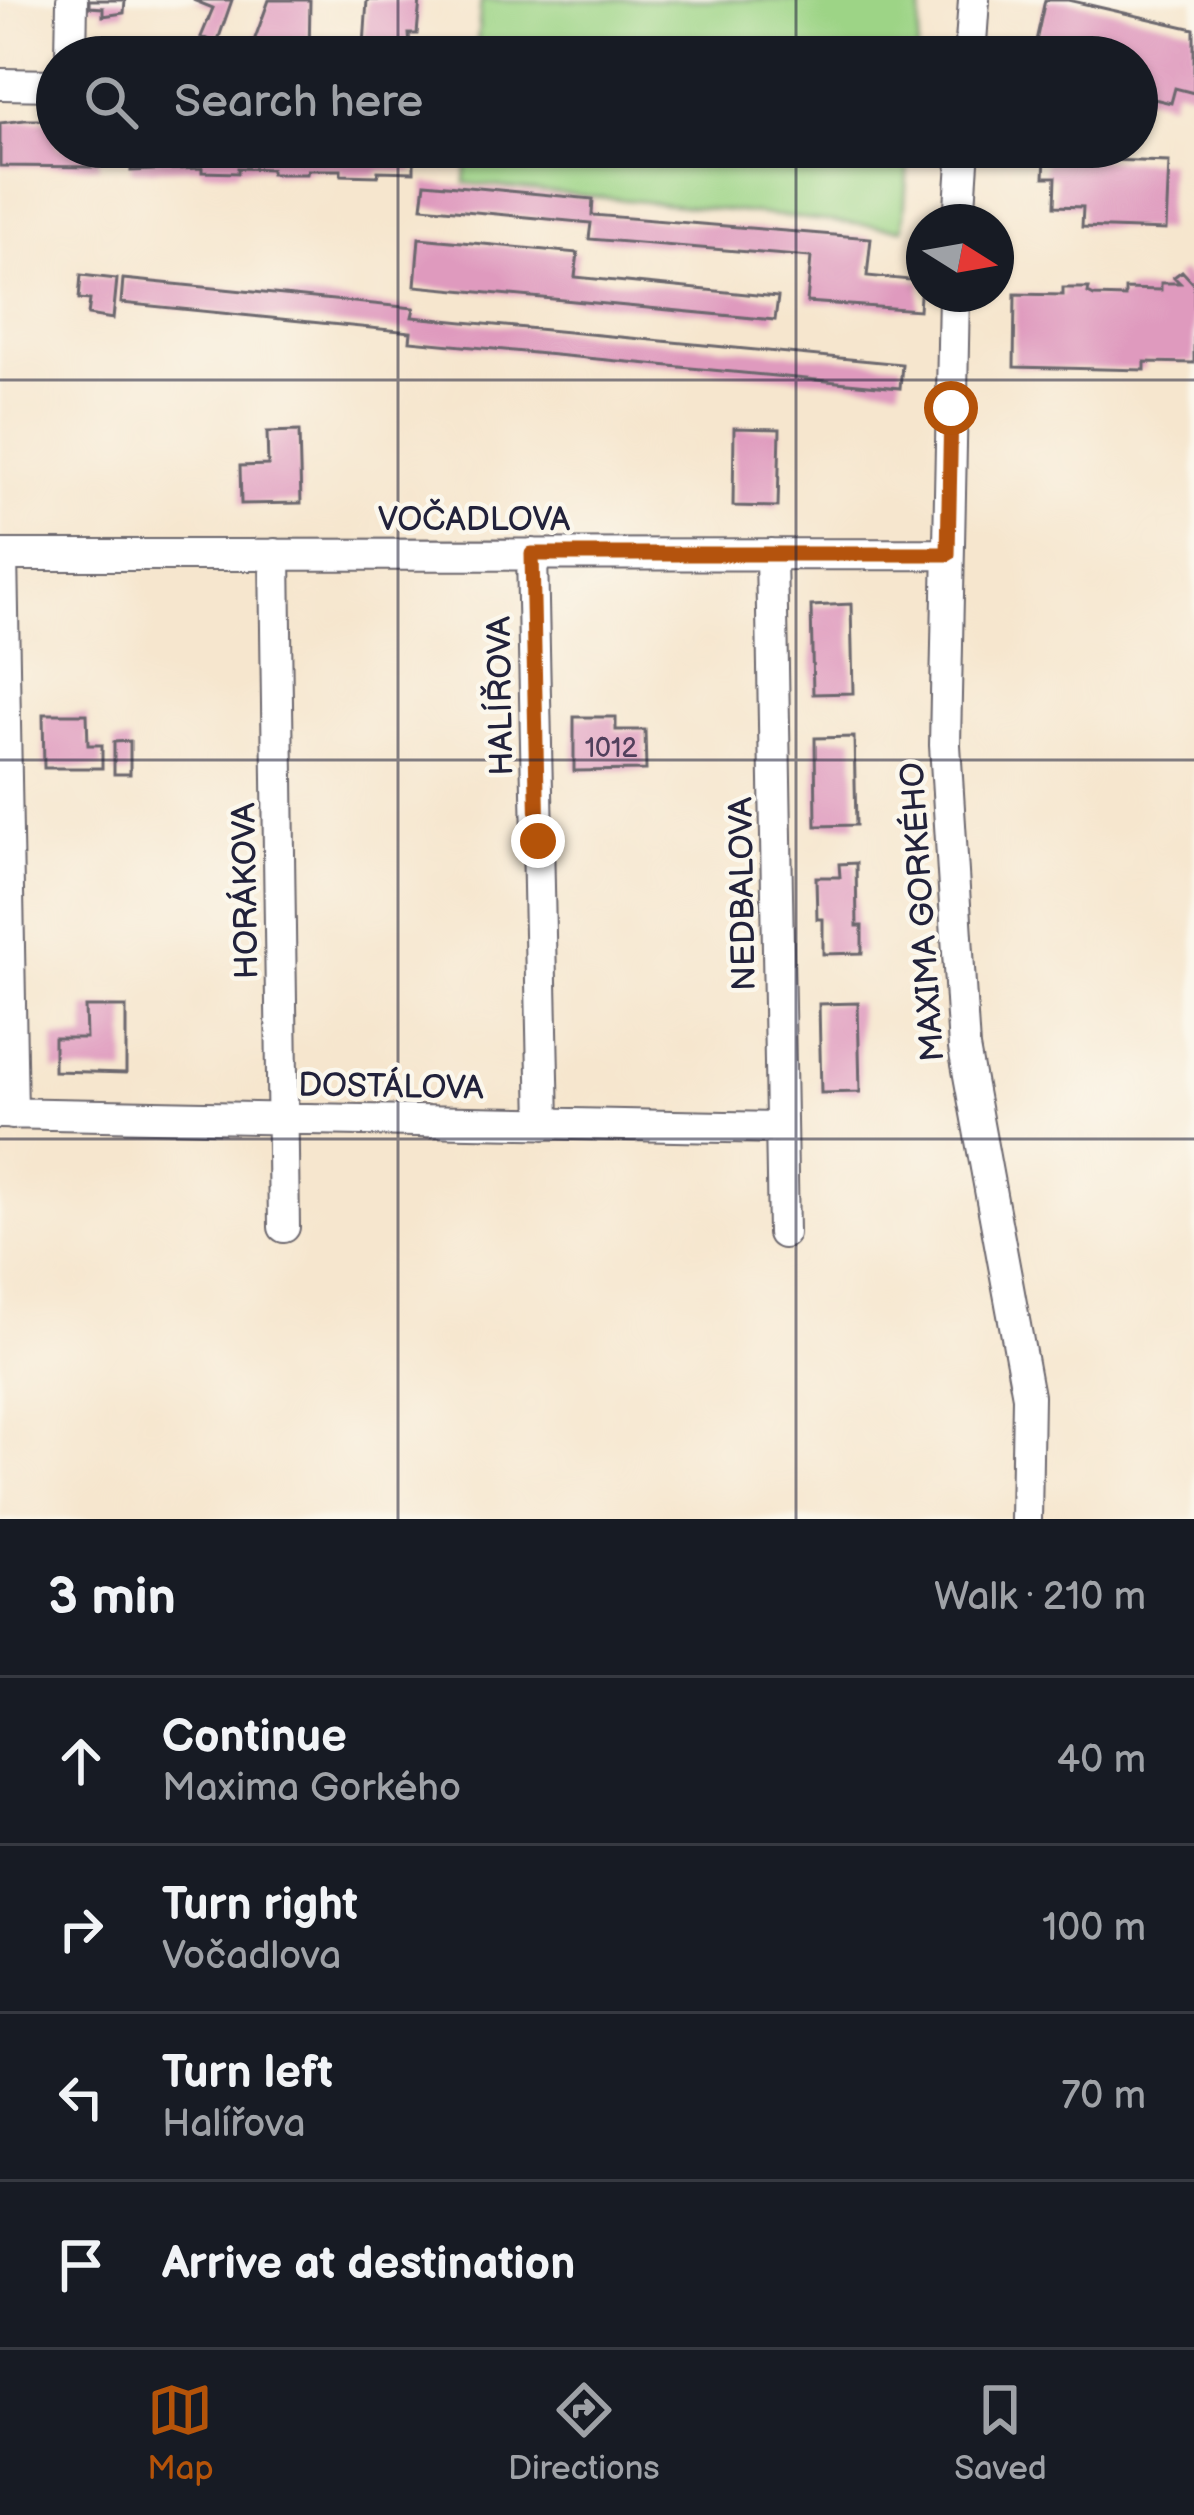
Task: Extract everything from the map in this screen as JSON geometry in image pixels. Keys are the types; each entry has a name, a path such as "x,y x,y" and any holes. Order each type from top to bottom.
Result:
{"street":[{"path":"71,36 72,0"},
{"path":"971,36 974,0"},
{"path":"0,84 36,85"},
{"path":"960,204 963,168"},
{"name":"MAXIMA GORKÉHO","path":"954,312 945,745 964,1048 1028,1396 1026,1519"},
{"name":"HORÁKOVA","path":"275,554 284,1227"},
{"name":"HALÍŘOVA","path":"532,554 544,1124"},
{"name":"NEDBALOVA","path":"771,554 783,1233"},
{"name":"VOČADLOVA","path":"1,555 948,554"},
{"path":"1,555 6,1113"},
{"name":"DOSTÁLOVA","path":"6,1113 781,1129"}],"green space":[{"path":"481,0 922,0 919,36 478,36"},
{"path":"466,168 907,168 903,229 465,183"}],"building":[{"path":"89,0 125,0 124,13 103,16 103,8 89,7"},
{"path":"193,0 232,0 219,36 201,36 213,8"},
{"path":"269,0 310,0 309,36 256,36"},
{"path":"367,0 420,0 417,34 365,36"},
{"path":"1045,0 1068,0 1194,29 1194,93 1175,88 1171,103 1158,100 1158,36 1037,36"},
{"path":"36,120 36,166 0,166 0,123"},
{"path":"1158,162 1169,162 1166,230 1082,227 1083,207 1055,206 1056,177 1044,177 1044,168 1158,168"},
{"path":"131,168 202,168 131,171"},
{"path":"202,168 238,168 238,173 202,172"},
{"path":"238,168 414,168 414,172 271,174 271,169"},
{"path":"425,183 593,199 592,215 871,238 867,276 906,280 906,309 807,302 811,257 589,239 591,223 422,207"},
{"path":"419,238 578,253 575,277 778,297 775,320 415,286"},
{"path":"1182,271 1194,284 1194,363 1145,362 1145,370 1014,367 1015,294 1063,295 1063,288 1089,288 1094,296 1125,297 1125,289 1161,290 1161,283 1180,283 1174,277"},
{"path":"81,275 117,279 113,319 88,315 90,300 79,299"},
{"path":"123,279 414,308 412,317 902,364 900,388 410,341 411,332 121,303"},
{"path":"734,428 780,429 778,507 733,506"},
{"path":"299,431 301,503 241,504 240,466 268,465 267,432"},
{"path":"851,604 853,693 813,694 811,606"},
{"path":"43,714 87,714 88,745 102,745 102,768 44,768"},
{"path":"574,717 616,717 616,730 645,730 646,770 574,771"},
{"path":"854,737 856,825 816,826 815,738"},
{"path":"130,741 130,774 114,774 114,742"},
{"path":"856,863 862,953 823,954 816,877 840,877 839,864"},
{"path":"858,1003 860,1092 821,1093 819,1004"},
{"path":"85,1007 126,1007 126,1073 54,1071 54,1038 86,1038"}],"route":[{"path":"538,841 532,554 948,554 951,408"}]}
